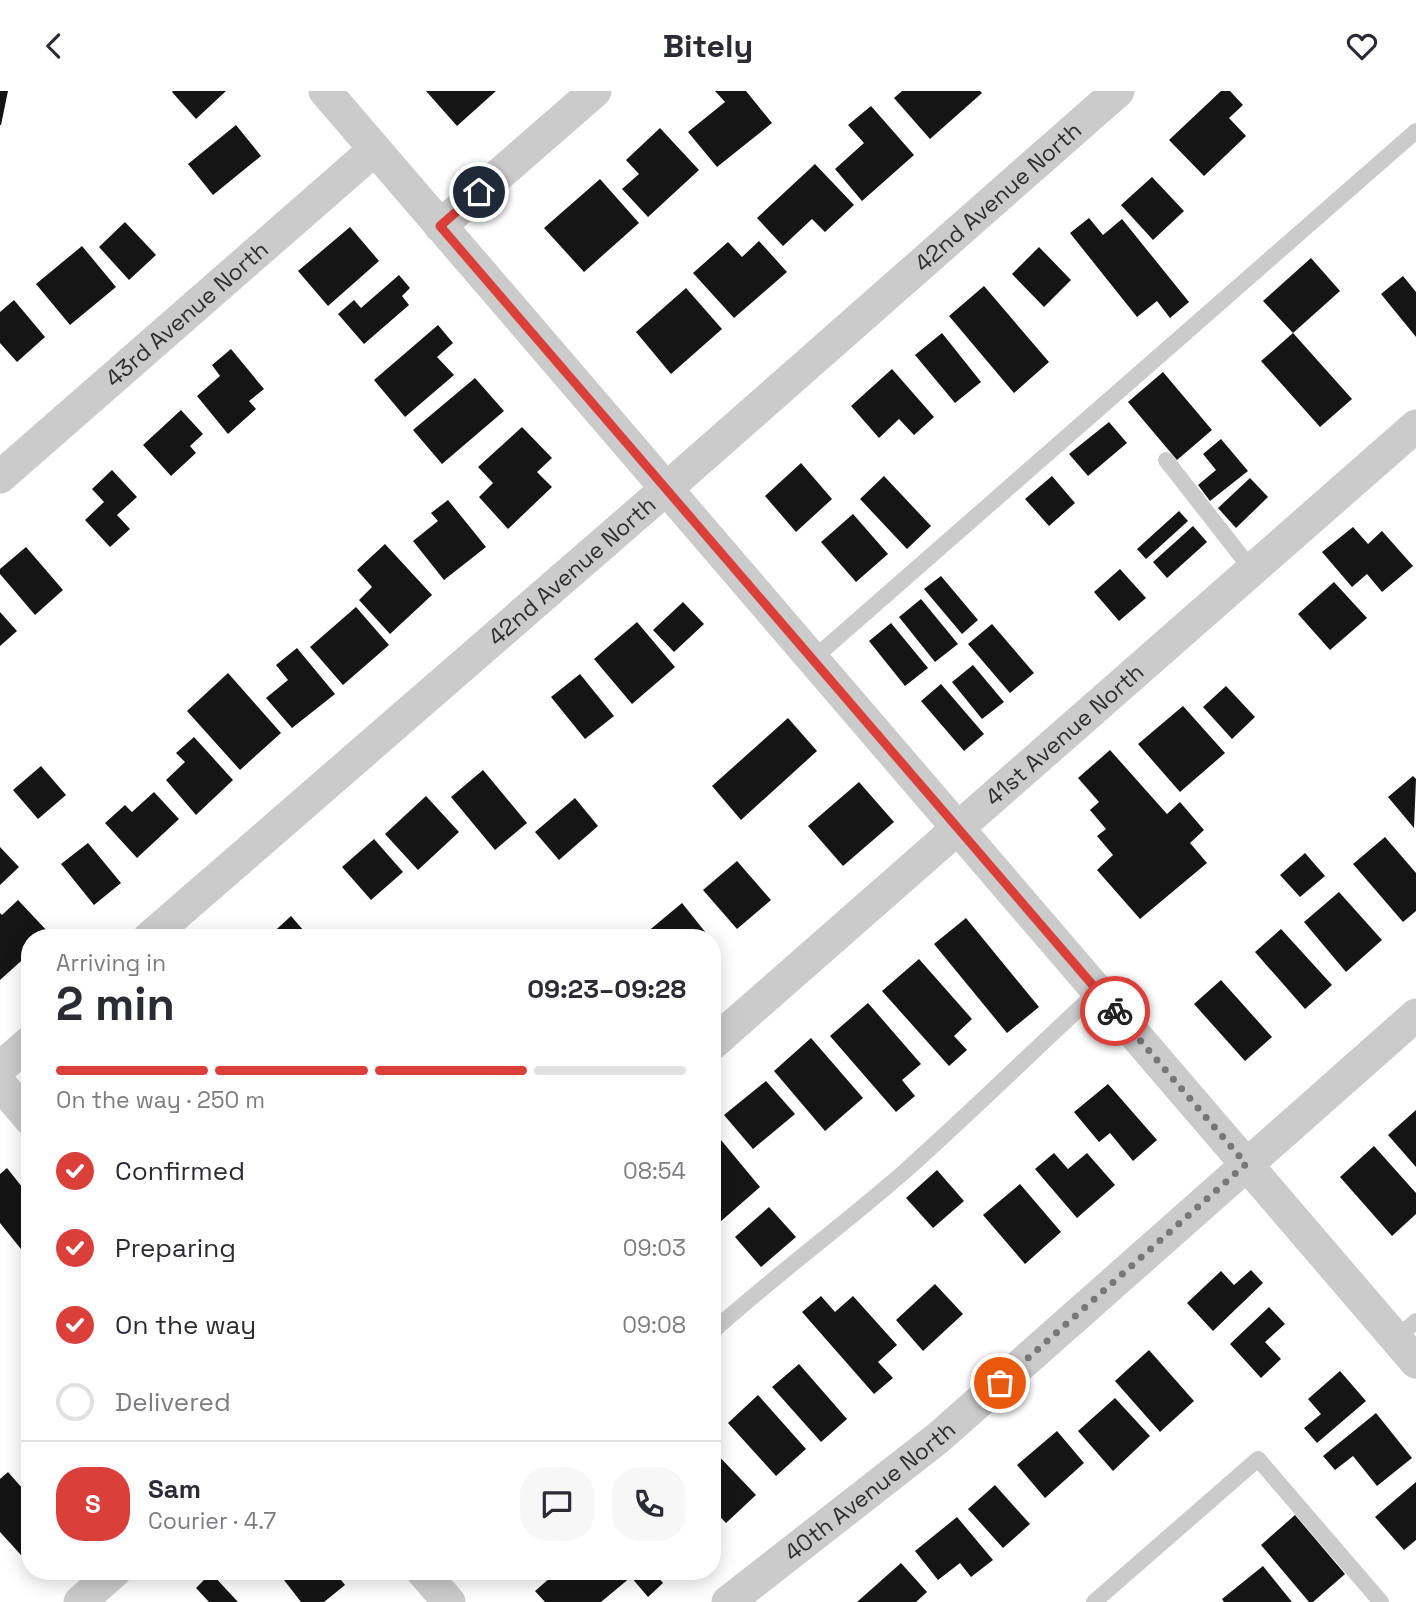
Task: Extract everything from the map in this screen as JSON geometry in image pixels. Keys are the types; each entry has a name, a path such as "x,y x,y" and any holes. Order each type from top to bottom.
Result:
{"street":[{"path":"325,91 1246,1164 1409,1341"},
{"path":"440,226 595,91"},
{"name":"42nd Avenue North","path":"159,929 666,489 1118,91"},
{"name":"43rd Avenue North","path":"0,477 374,150"},
{"name":"41st Avenue North","path":"721,1036 1416,426"},
{"name":"40th Avenue North","path":"728,1602 938,1438 1416,1015"},
{"path":"0,1068 21,1050"},
{"path":"0,1084 21,1108"},
{"path":"80,1602 104,1580"}],"lane":[{"path":"813,659 1416,131"},
{"path":"1166,460 1252,570"},
{"path":"721,1324 761,1287 904,1171 1098,991"},
{"path":"1094,1602 1258,1459 1381,1602"}],"building":[{"path":"0,91 8,91 1,125 0,125"},
{"path":"173,91 226,91 196,119"},
{"path":"426,91 496,91 457,126"},
{"path":"715,91 746,91 772,123 717,167 688,132 725,102"},
{"path":"902,91 982,93 930,139 894,98"},
{"path":"1221,91 1230,91 1243,105 1229,118 1246,136 1204,176 1169,140"},
{"path":"871,106 914,155 862,201 835,169 864,143 848,125"},
{"path":"236,125 261,156 213,195 188,164"},
{"path":"660,128 699,170 648,217 622,189 639,174 626,160"},
{"path":"815,164 854,205 825,232 812,219 783,246 757,218"},
{"path":"1152,177 1184,211 1153,240 1121,205"},
{"path":"600,179 639,223 584,272 544,228"},
{"path":"1089,218 1103,235 1122,219 1189,302 1170,318 1157,301 1137,317 1070,233"},
{"path":"125,222 156,255 129,280 99,247"},
{"path":"350,227 379,261 328,306 298,271"},
{"path":"759,241 787,272 734,318 693,273 728,242 742,257"},
{"path":"82,246 116,287 70,325 36,284"},
{"path":"1039,247 1071,280 1044,307 1012,274"},
{"path":"1311,258 1340,291 1293,333 1263,301"},
{"path":"399,275 410,288 402,296 409,305 364,344 338,314 354,300 361,308"},
{"path":"1403,276 1416,292 1416,337 1381,294"},
{"path":"984,286 1049,362 1014,393 949,316"},
{"path":"686,288 722,329 671,374 636,332"},
{"path":"14,300 45,337 17,362 0,343 0,312"},
{"path":"438,325 453,343 437,357 454,375 405,417 374,380"},
{"path":"942,333 981,382 955,403 915,355"},
{"path":"1293,333 1352,399 1320,427 1261,361"},
{"path":"231,349 264,389 249,401 256,409 228,434 197,396 220,376 212,365"},
{"path":"892,369 934,417 914,435 899,419 879,438 851,406"},
{"path":"1163,372 1212,430 1177,460 1128,402"},
{"path":"475,378 504,411 442,464 413,430"},
{"path":"181,410 203,434 190,446 196,453 171,476 143,445"},
{"path":"1109,422 1127,443 1088,476 1069,454"},
{"path":"522,427 552,458 537,472 552,487 508,529 479,497 493,483 478,467"},
{"path":"1221,439 1248,471 1210,501 1198,485 1216,470 1203,454"},
{"path":"801,463 832,499 796,532 765,496"},
{"path":"112,470 137,497 117,515 130,529 110,547 85,520 104,502 92,489"},
{"path":"884,476 931,526 907,549 860,499"},
{"path":"1052,476 1075,503 1049,526 1025,499"},
{"path":"1250,478 1268,497 1236,528 1218,508"},
{"path":"448,500 486,547 444,580 413,541 438,521 431,513"},
{"path":"1179,511 1188,521 1146,559 1137,549"},
{"path":"853,514 888,554 856,582 821,542"},
{"path":"1193,526 1207,542 1167,578 1153,562"},
{"path":"1353,527 1368,544 1382,531 1413,566 1382,592 1367,574 1352,587 1322,552"},
{"path":"385,544 432,595 390,634 359,600 372,587 357,570"},
{"path":"26,547 63,590 35,615 0,574 0,569"},
{"path":"1120,569 1146,598 1119,621 1094,592"},
{"path":"941,576 978,620 962,634 924,589"},
{"path":"1334,582 1367,618 1330,650 1298,614"},
{"path":"921,599 958,644 935,662 899,617"},
{"path":"683,602 704,624 674,652 653,630"},
{"path":"356,607 389,645 343,685 310,647"},
{"path":"0,612 17,631 0,646"},
{"path":"637,622 675,667 632,704 594,659"},
{"path":"891,623 928,668 905,686 869,641"},
{"path":"992,624 1034,673 1010,693 968,644"},
{"path":"297,648 335,694 292,728 266,698 288,680 276,665"},
{"path":"973,665 1004,702 982,719 952,682"},
{"path":"228,673 281,733 240,770 187,711"},
{"path":"580,674 614,716 585,739 551,697"},
{"path":"941,684 984,734 964,751 921,701"},
{"path":"1226,686 1255,717 1232,739 1203,707"},
{"path":"1183,706 1225,753 1180,792 1138,744"},
{"path":"788,718 817,751 741,820 712,786"},
{"path":"194,737 233,780 196,815 166,780 185,762 176,753"},
{"path":"1110,750 1167,814 1180,802 1204,830 1190,843 1207,863 1140,919 1097,870 1113,855 1097,836 1106,829 1090,810 1099,802 1078,778"},
{"path":"41,766 66,795 38,819 13,790"},
{"path":"483,770 527,823 495,850 451,797"},
{"path":"1413,776 1416,779 1414,828 1388,797"},
{"path":"859,782 894,822 843,866 808,826"},
{"path":"154,792 179,819 137,858 105,823 125,805 132,812"},
{"path":"426,796 459,832 418,870 385,834"},
{"path":"575,798 598,826 559,860 535,832"},
{"path":"1385,837 1416,873 1416,911 1403,922 1353,864"},
{"path":"374,839 403,872 371,900 342,867"},
{"path":"88,843 121,883 94,905 61,864"},
{"path":"0,847 19,867 0,885"},
{"path":"1305,853 1325,876 1300,897 1280,875"},
{"path":"737,861 771,900 737,929 703,890"},
{"path":"1339,892 1382,940 1346,972 1304,922"},
{"path":"18,900 45,929 21,929 21,961 0,980 0,913 2,915"},
{"path":"682,903 703,929 651,929"},
{"path":"291,916 302,929 277,929"},
{"path":"966,918 1039,1007 1007,1033 934,944"},
{"path":"1281,929 1332,985 1305,1009 1255,952"},
{"path":"919,959 972,1019 954,1036 967,1050 949,1066 882,991"},
{"path":"1221,980 1272,1037 1245,1061 1194,1004"},
{"path":"868,1003 921,1064 902,1080 915,1096 896,1112 830,1036"},
{"path":"811,1038 863,1098 825,1131 774,1071"},
{"path":"766,1081 795,1114 753,1149 724,1115"},
{"path":"1108,1084 1157,1140 1133,1161 1110,1133 1099,1142 1074,1112"},
{"path":"1416,1110 1416,1167 1388,1135"},
{"path":"721,1140 760,1187 721,1221"},
{"path":"1374,1146 1416,1193 1416,1214 1392,1236 1340,1177"},
{"path":"1054,1153 1068,1169 1087,1153 1115,1185 1077,1218 1035,1169"},
{"path":"7,1168 21,1186 21,1249 0,1223 0,1174"},
{"path":"937,1170 964,1201 933,1228 906,1198"},
{"path":"1020,1184 1061,1232 1025,1264 983,1215"},
{"path":"769,1207 796,1237 761,1267 735,1237"},
{"path":"1251,1270 1263,1283 1213,1331 1187,1303 1221,1271 1234,1285"},
{"path":"935,1284 963,1314 923,1351 896,1320"},
{"path":"821,1296 835,1312 853,1296 897,1345 878,1362 893,1378 874,1394 802,1312"},
{"path":"1269,1307 1285,1324 1265,1342 1281,1359 1261,1378 1230,1344"},
{"path":"1149,1350 1194,1401 1160,1432 1115,1381"},
{"path":"799,1364 847,1419 821,1442 772,1387"},
{"path":"1340,1371 1366,1401 1317,1443 1304,1428 1321,1414 1308,1399"},
{"path":"758,1395 806,1449 776,1476 728,1423"},
{"path":"1115,1398 1150,1436 1113,1471 1078,1431"},
{"path":"1376,1413 1412,1458 1377,1486 1353,1456 1335,1470 1323,1456"},
{"path":"1057,1431 1084,1463 1045,1498 1017,1465"},
{"path":"721,1458 756,1495 726,1523 721,1518"},
{"path":"8,1472 21,1487 21,1555 0,1532 0,1479"},
{"path":"1416,1482 1416,1540 1404,1550 1375,1517"},
{"path":"995,1485 1030,1524 1003,1548 968,1509"},
{"path":"1295,1515 1345,1574 1313,1602 1309,1602 1261,1545"},
{"path":"957,1517 993,1560 971,1577 960,1563 938,1580 915,1551"},
{"path":"901,1563 927,1592 916,1602 857,1602"},
{"path":"1263,1566 1292,1602 1224,1602 1222,1599"},
{"path":"204,1580 218,1580 238,1602 209,1602 196,1588"},
{"path":"284,1580 341,1580 345,1585 324,1602 301,1602"},
{"path":"548,1580 627,1580 601,1602 545,1602 535,1591"},
{"path":"634,1580 660,1580 663,1583 648,1597"}],"way so far":[{"path":"1000,1383 1246,1164 1115,1011"}],"route":[{"path":"479,192 440,226 1115,1011"}]}
